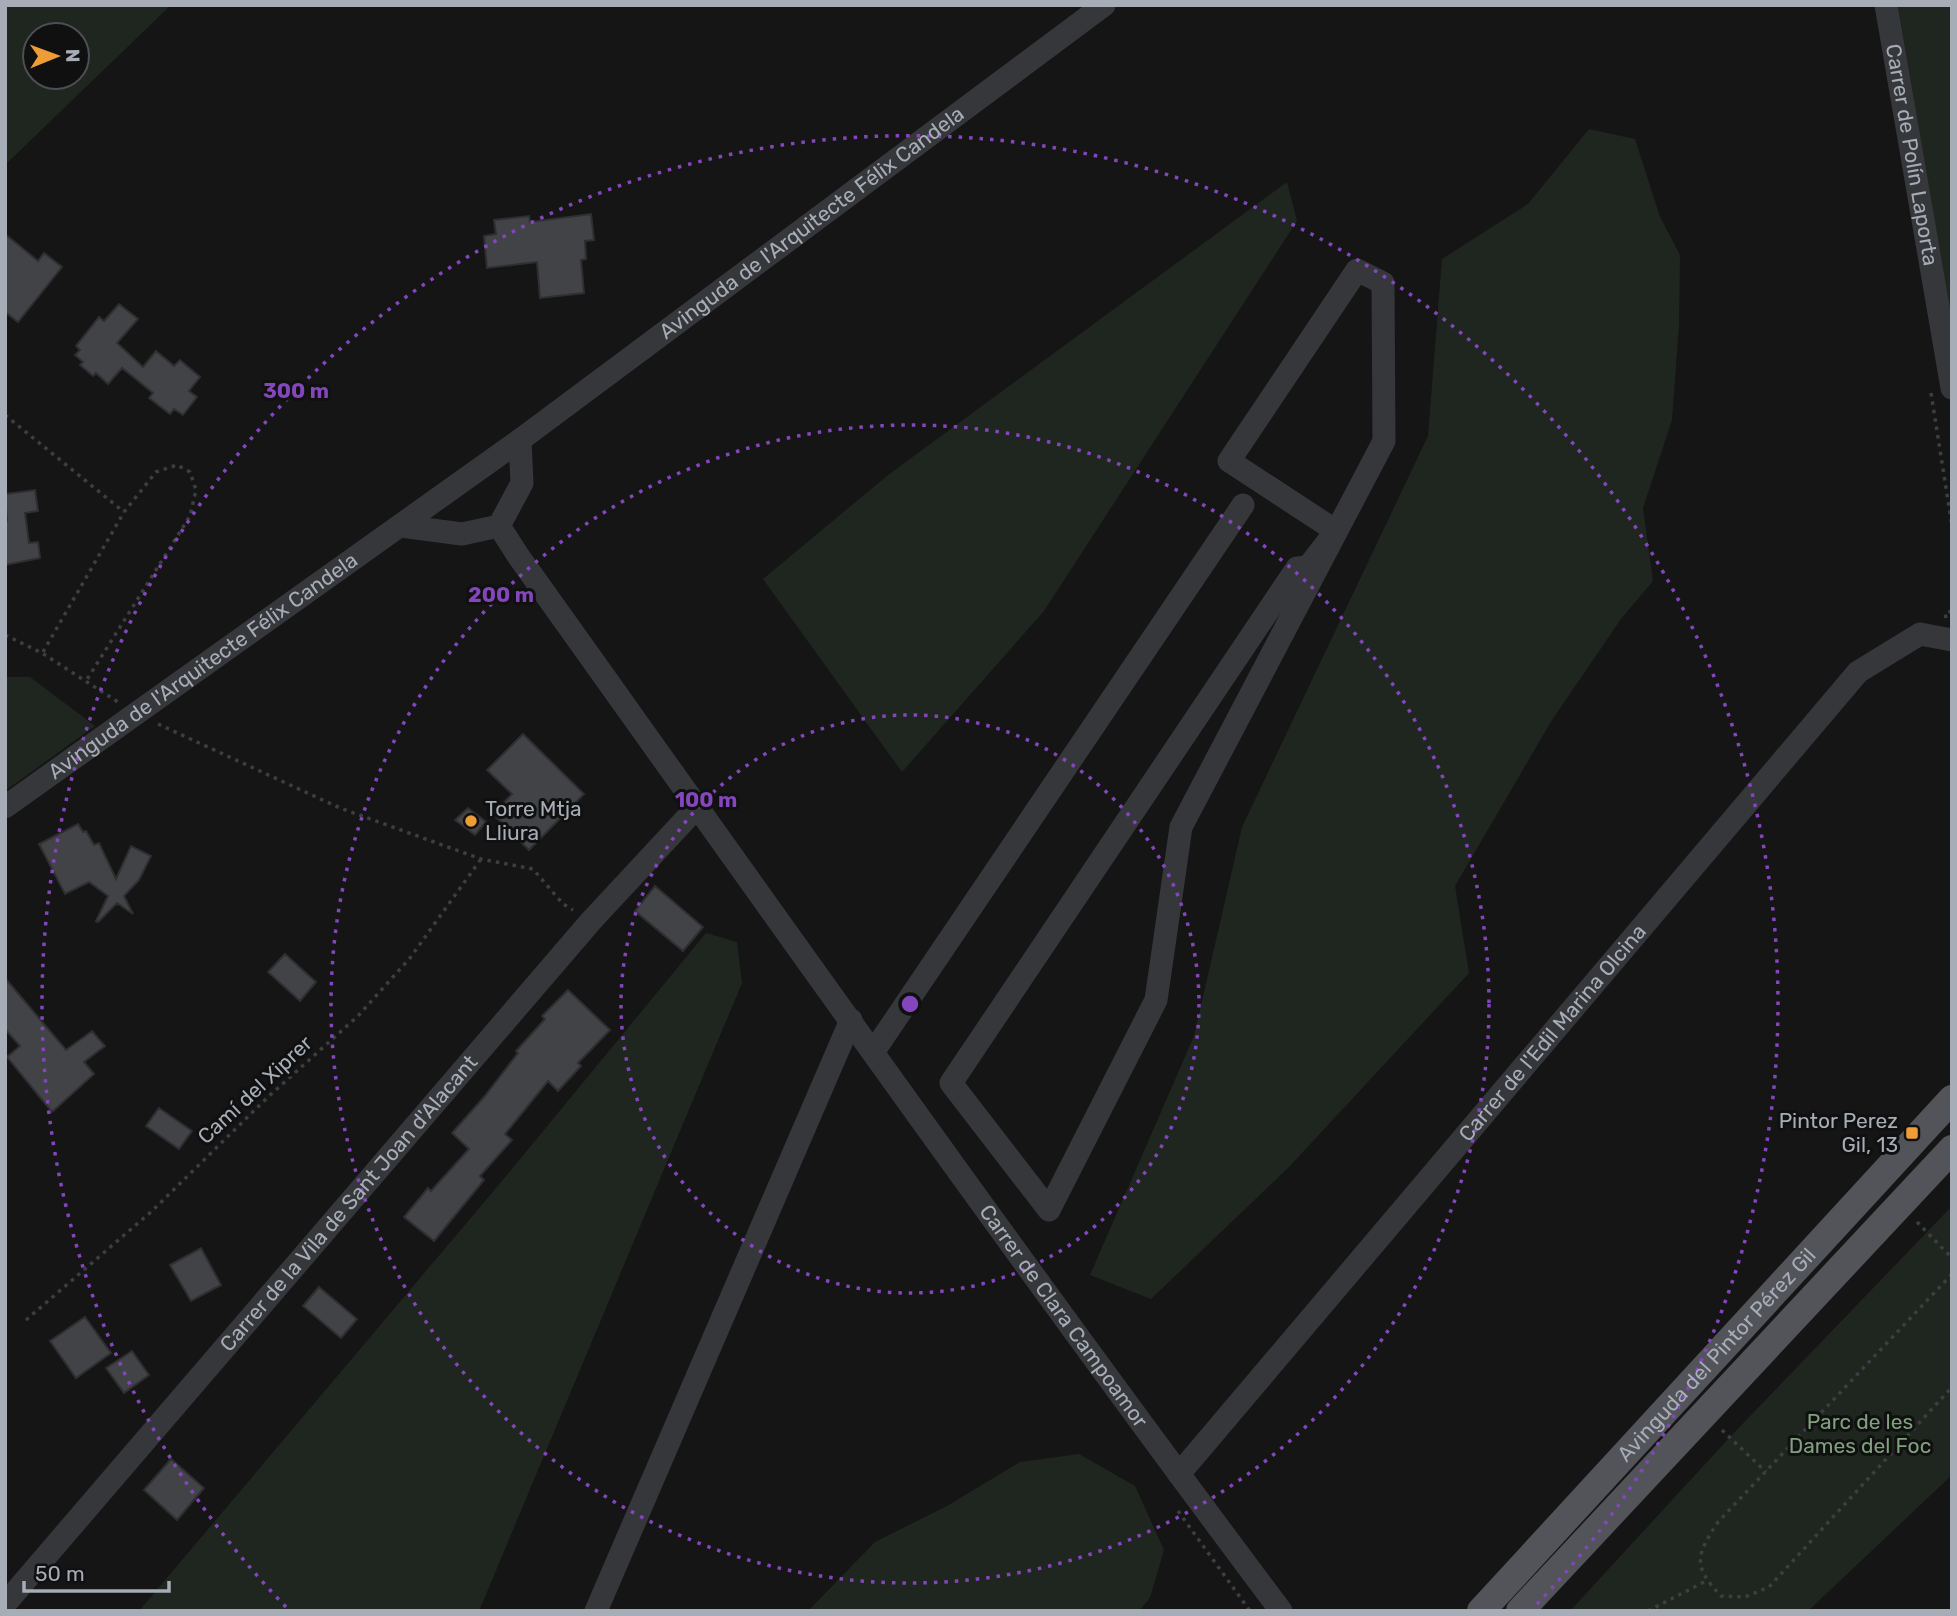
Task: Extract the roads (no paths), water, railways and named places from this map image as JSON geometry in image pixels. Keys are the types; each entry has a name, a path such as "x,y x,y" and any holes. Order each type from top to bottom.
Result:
{"main road":[{"name":"Avinguda del Pintor Pérez Gil","path":"1481,1611 1952,1099"},
{"name":"Avinguda del Pintor Pérez Gil","path":"1520,1611 1952,1149"}],"street":[{"name":"Avinguda de l'Arquitecte Félix Candela","path":"5,807 520,440 1104,5"},
{"name":"Carrer de Polín Laporta","path":"1886,5 1952,388"},
{"path":"1357,270 1383,283 1384,441 1181,827 1156,1000 1049,1210 951,1083 1297,568 1308,567 1336,531 1228,461 1357,270"},
{"path":"401,526 462,534 499,526 522,483 520,440"},
{"path":"874,1051 1243,505"},
{"name":"Carrer de Clara Campoamor","path":"499,526 697,807 1281,1611"},
{"name":"Carrer de l'Edil Marina Olcina","path":"1179,1474 1858,672 1920,634 1952,640"},
{"name":"Carrer de la Vila de Sant Joan d'Alacant","path":"5,1604 591,921 697,807"},
{"path":"596,1611 851,1020"}],"place":[{"name":"Torre Mtja Lliura","path":"471,821"},
{"name":"Pintor Perez Gil, 13","path":"1912,1133"}],"park label":[{"name":"Parc de les Dames del Foc","path":"1860,1434"}]}
